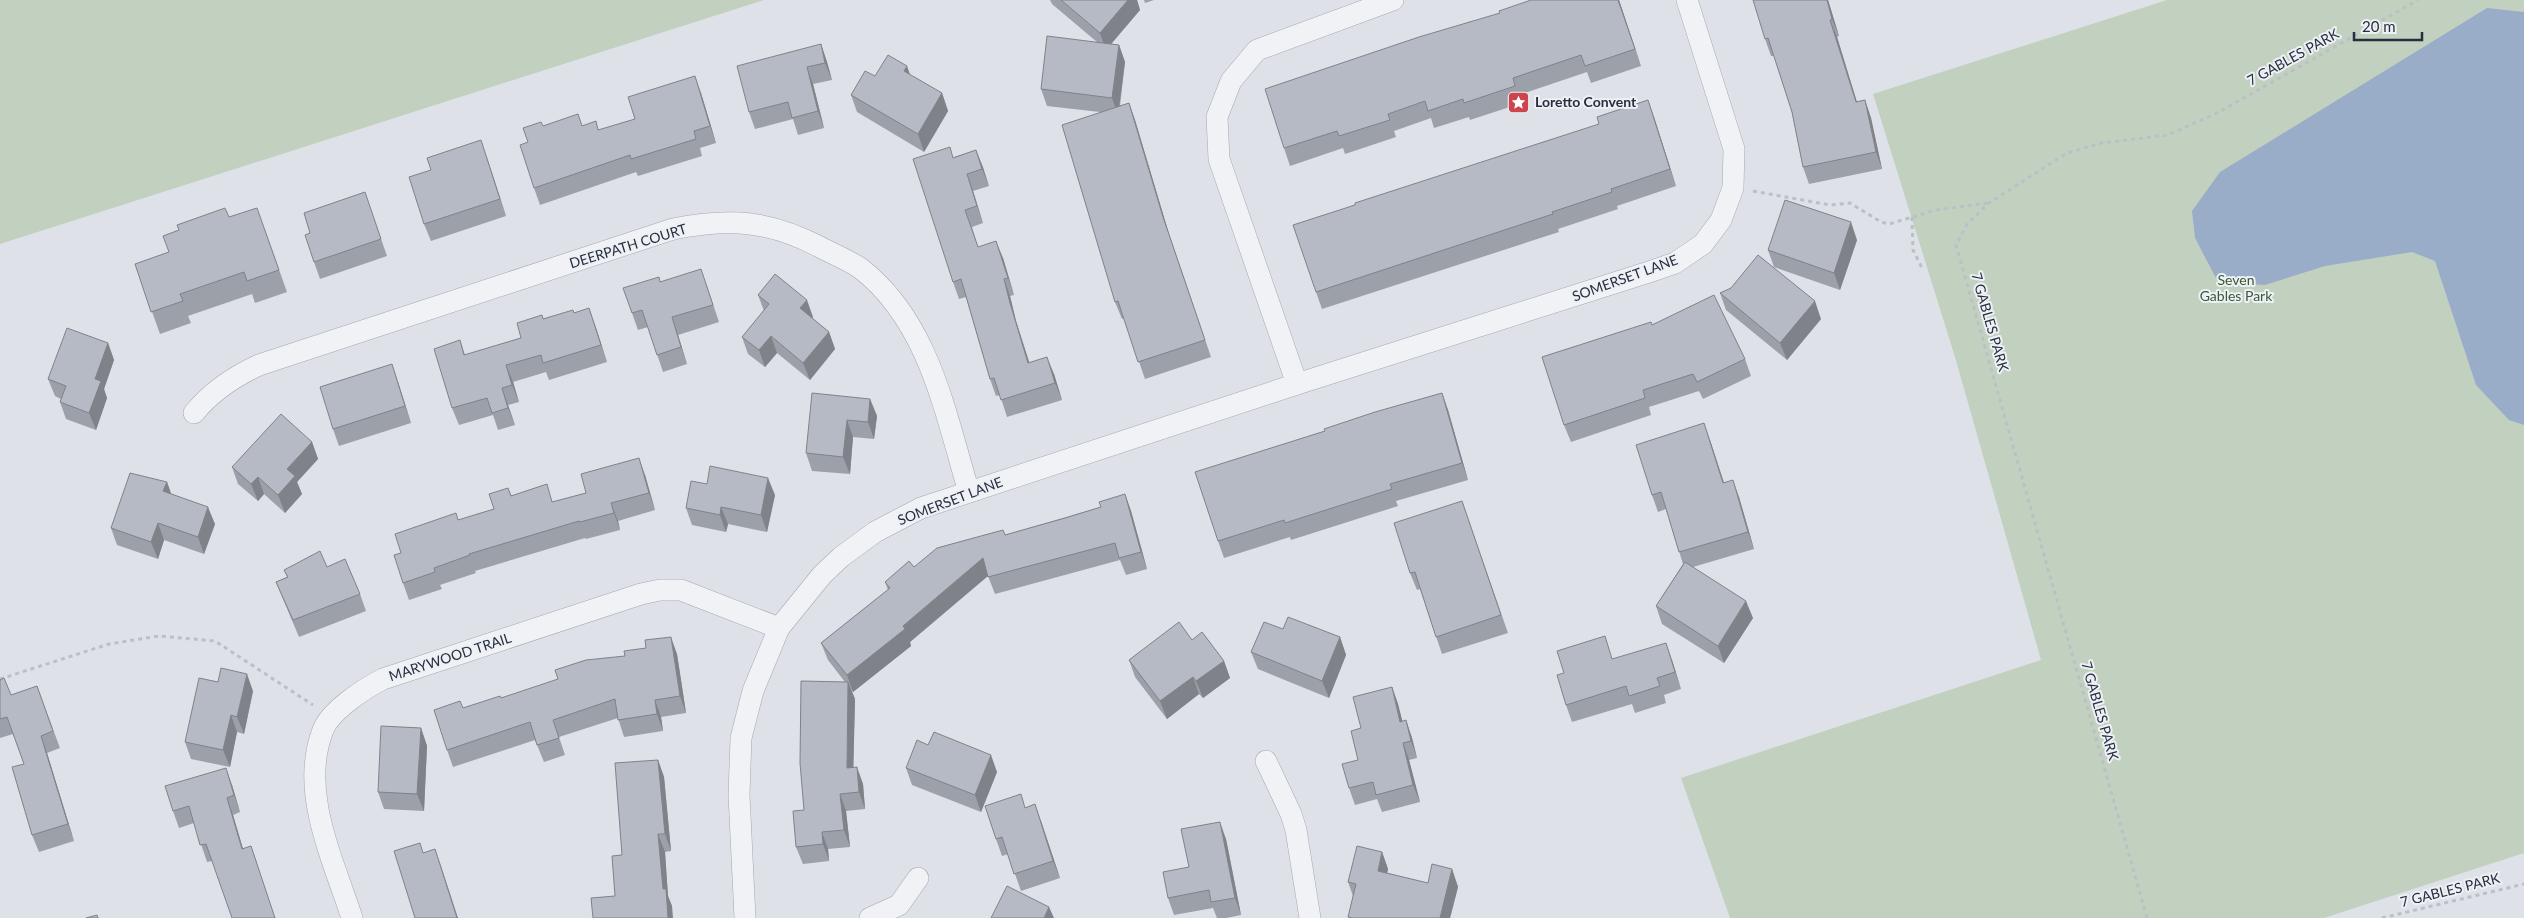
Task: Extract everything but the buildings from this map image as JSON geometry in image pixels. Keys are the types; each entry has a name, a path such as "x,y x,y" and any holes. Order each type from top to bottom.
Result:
{"street":[{"path":"1297,384 1219,159 1217,117 1231,81 1258,50 1393,0"},
{"name":"SOMERSET LANE","path":"745,918 739,795 742,738 753,690 779,628 822,574 875,532 922,508 1297,384 1675,263 1703,244 1721,220 1733,188 1734,149 1687,0"},
{"name":"DEERPATH COURT","path":"194,413 223,384 259,366 673,229 726,222 762,225 792,233 858,267 880,286 900,309 921,345 931,368 969,492"},
{"name":"MARYWOOD TRAIL","path":"352,918 316,805 313,782 323,728 362,689 383,679 641,594 660,590 682,590 779,628"},
{"path":"1266,761 1291,814 1296,830 1310,918"},
{"path":"870,918 898,905 918,878"}],"path":[{"name":"7 GABLES PARK","path":"2147,918 1956,245 1968,224 1988,203 2067,153 2102,142 2168,135 2217,112 2418,0"},
{"path":"1733,188 1830,205 1850,203 1881,222 1889,224 1936,210 1988,203"},
{"path":"1912,217 1913,250 1922,270"},
{"path":"0,679 109,644 159,636 215,641 333,718"},
{"name":"7 GABLES PARK","path":"2382,918 2524,884"}],"green space":[{"path":"0,0 764,0 0,244"},
{"name":"Seven Gables Park","path":"2167,0 2524,0 2524,853 2324,918 1730,918 1681,778 2041,660 1955,357 1873,94"}],"water":[{"path":"2487,8 2524,12 2524,425 2509,420 2476,385 2435,261 2412,252 2325,266 2265,285 2218,282 2195,238 2192,211 2220,172"}],"place":[{"name":"Loretto Convent","path":"1519,102"}]}
